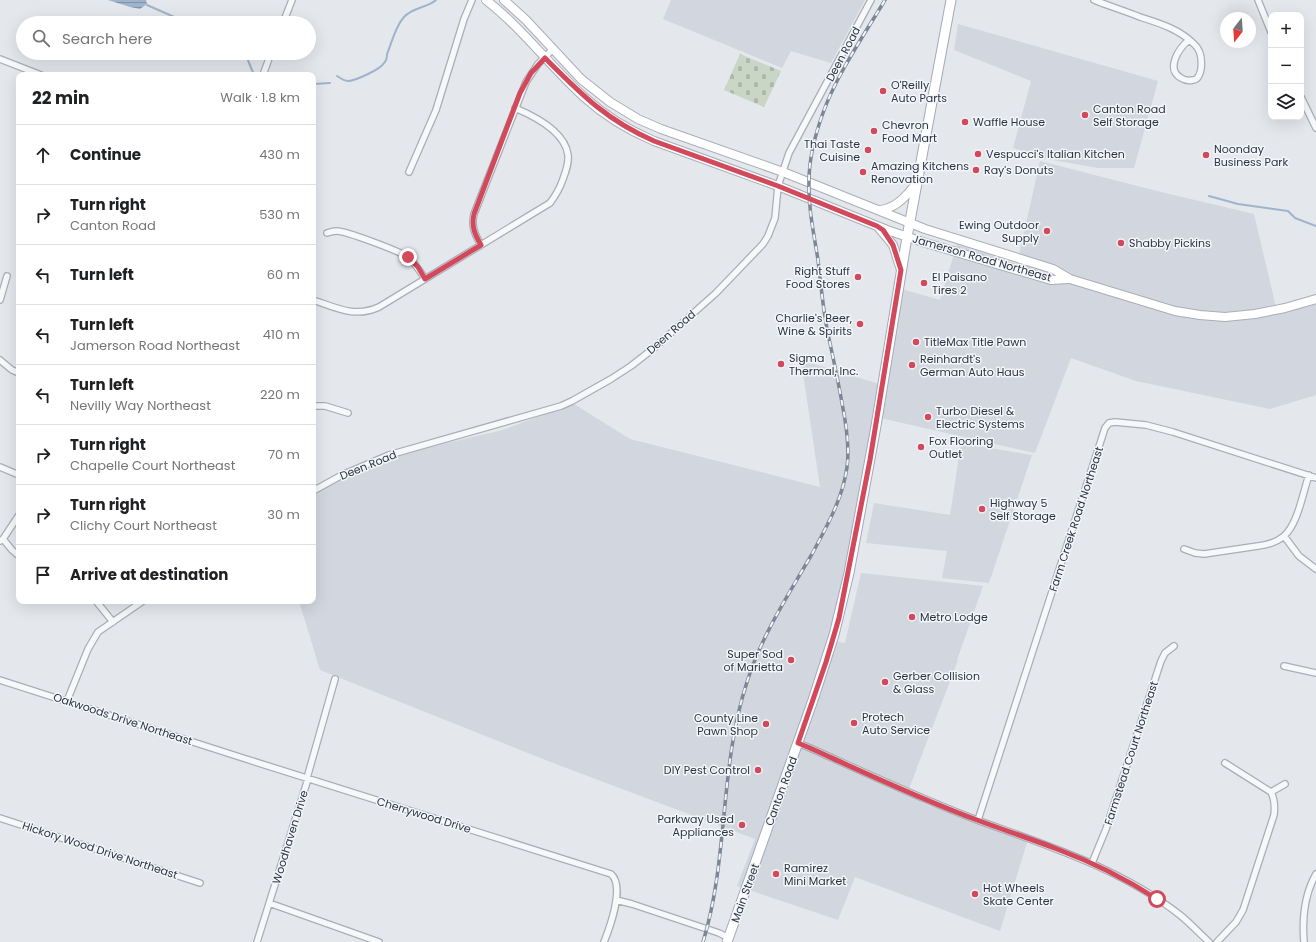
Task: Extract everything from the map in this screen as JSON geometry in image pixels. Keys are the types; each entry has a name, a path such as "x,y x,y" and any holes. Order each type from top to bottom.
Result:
{"main road":[{"name":"Canton Road","path":"762,844 826,662 840,611 870,460 909,222 951,0"},
{"name":"Main Street","path":"728,940 762,844"}],"street":[{"path":"286,16 292,0"},
{"path":"409,172 436,110 472,0"},
{"name":"Jamerson Road Northeast","path":"486,0 508,20 575,88 612,119 631,130 654,141 778,186 907,237 962,255 1050,280 1068,279"},
{"name":"Jamerson Road Northeast","path":"504,0 526,20 591,88 610,102 638,119 661,129 783,172 925,229 1053,269 1068,279 1175,311 1200,316 1225,317 1255,314 1285,308 1316,299"},
{"name":"Deen Road","path":"316,489 342,475 389,455 562,406 611,379 654,348 716,293 751,258 768,236 775,218 778,186 789,153 871,0"},
{"path":"1094,0 1170,28 1189,40 1195,44 1201,55 1200,75 1196,80 1191,81 1183,79 1177,75 1174,68 1176,57 1189,40"},
{"path":"1258,0 1268,25"},
{"path":"481,245 474,231 474,214 526,82 534,69 553,49"},
{"path":"0,59 33,72"},
{"path":"264,72 268,60"},
{"path":"1304,102 1316,128"},
{"path":"316,301 354,312 363,312 379,307 550,203 559,190 566,170 568,155 564,142 559,136 538,120 515,108"},
{"path":"877,210 888,208 900,201 911,191 917,182"},
{"path":"877,226 883,230 893,245 901,270"},
{"path":"327,233 337,231 347,233 399,252 413,262 425,279"},
{"path":"0,300 7,276"},
{"path":"0,360 16,372"},
{"path":"316,406 325,406 348,413"},
{"name":"Farm Creek Road Northeast","path":"978,820 1105,428 1109,423 1115,422 1146,425 1173,432 1316,478"},
{"path":"0,467 16,474"},
{"path":"1184,549 1195,554 1204,554 1266,545 1284,536 1294,521 1309,475"},
{"path":"16,519 2,540 16,553"},
{"path":"1284,536 1299,556 1316,569"},
{"path":"98,604 113,622"},
{"path":"67,701 88,649 95,636 98,632 139,604"},
{"name":"Farmstead Court Northeast","path":"1092,864 1110,818 1161,661 1165,653 1174,646"},
{"path":"1284,666 1316,673"},
{"name":"Woodhaven Drive","path":"257,942 307,782 335,679"},
{"name":"Oakwoods Drive Northeast","path":"0,680 246,759"},
{"path":"798,743 918,797 1058,849 1092,864 1125,880 1157,899 1180,915 1209,942"},
{"name":"Cherrywood Drive","path":"246,759 602,870 614,876 616,882 616,900"},
{"path":"1217,942 1236,922 1243,910 1274,815 1275,803 1271,792 1225,763"},
{"path":"1271,792 1285,784"},
{"name":"Hickory Wood Drive Northeast","path":"0,818 200,883"},
{"path":"1304,942 1303,915 1310,886 1316,874"},
{"path":"604,942 616,900 720,933 728,940"},
{"path":"269,903 379,942"}],"shaded area":[{"path":"671,0 865,0 831,63 791,51 782,68 663,19"},
{"name":"Canton Road Self Storage","path":"958,24 1158,81 1134,168 1098,168 1047,159 1013,148 1031,81 954,50"},
{"path":"1040,161 1254,214 1276,307 1316,294 1316,395 1270,409 1136,381 1071,358 1035,453 876,417 834,641 845,643 861,573 983,586 958,660 907,794 927,805 1028,839 1000,931 855,877 838,920 737,886 755,839 553,763 320,670 300,604 316,604 316,491 386,457 503,430 574,404 630,439 820,487 801,360 879,384 898,288 940,300 957,244 1017,264"},
{"name":"Highway 5 Self Storage","path":"961,443 1032,455 989,583 942,578 947,551 866,543 874,503 950,515"}],"green space":[{"path":"740,54 781,71 764,107 724,90"}],"water":[{"path":"108,0 146,0 147,4 140,9"}],"waterway":[{"path":"337,76 348,81 368,74 382,65 386,60 396,30 404,17 412,11 428,5 436,0"},
{"path":"147,5 172,16"},
{"path":"248,60 253,72"},
{"path":"316,84 330,83"},
{"path":"1209,196 1238,204 1288,211 1295,218 1316,226"}],"railway":[{"path":"703,942 717,877 732,747 738,714 747,682 767,633 829,522 838,501 845,478 848,459 847,435 825,316 810,211 809,172 811,155 820,121 835,85 885,0"}],"place":[{"name":"O'Reilly Auto Parts","path":"883,91"},
{"name":"Canton Road Self Storage","path":"1085,115"},
{"name":"Waffle House","path":"965,122"},
{"name":"Chevron Food Mart","path":"874,131"},
{"name":"Thai Taste Cuisine","path":"868,150"},
{"name":"Vespucci's Italian Kitchen","path":"978,154"},
{"name":"Noonday Business Park","path":"1206,155"},
{"name":"Ray's Donuts","path":"976,170"},
{"name":"Amazing Kitchens Renovation","path":"863,172"},
{"name":"Ewing Outdoor Supply","path":"1047,231"},
{"name":"Shabby Pickins","path":"1121,243"},
{"name":"Right Stuff Food Stores","path":"858,277"},
{"name":"El Paisano Tires 2","path":"924,283"},
{"name":"Charlie's Beer, Wine & Spirits","path":"860,324"},
{"name":"TitleMax Title Pawn","path":"916,342"},
{"name":"Sigma Thermal, Inc.","path":"781,364"},
{"name":"Reinhardt's German Auto Haus","path":"912,365"},
{"name":"Turbo Diesel & Electric Systems","path":"928,417"},
{"name":"Fox Flooring Outlet","path":"921,447"},
{"name":"Highway 5 Self Storage","path":"982,509"},
{"name":"Metro Lodge","path":"912,617"},
{"name":"Super Sod of Marietta","path":"791,660"},
{"name":"Gerber Collision & Glass","path":"885,682"},
{"name":"Protech Auto Service","path":"854,723"},
{"name":"County Line Pawn Shop","path":"766,724"},
{"name":"DIY Pest Control","path":"758,770"},
{"name":"Parkway Used Appliances","path":"742,825"},
{"name":"Ramírez Mini Market","path":"776,874"},
{"name":"Hot Wheels Skate Center","path":"975,894"}],"route":[{"path":"408,257 418,267 425,279 481,245 474,231 474,214 520,93 531,73 545,58 585,98 621,125 654,141 778,186 877,226 883,230 893,245 901,270 870,460 839,618 826,662 798,743 918,797 1058,849 1125,880 1157,899"}]}
